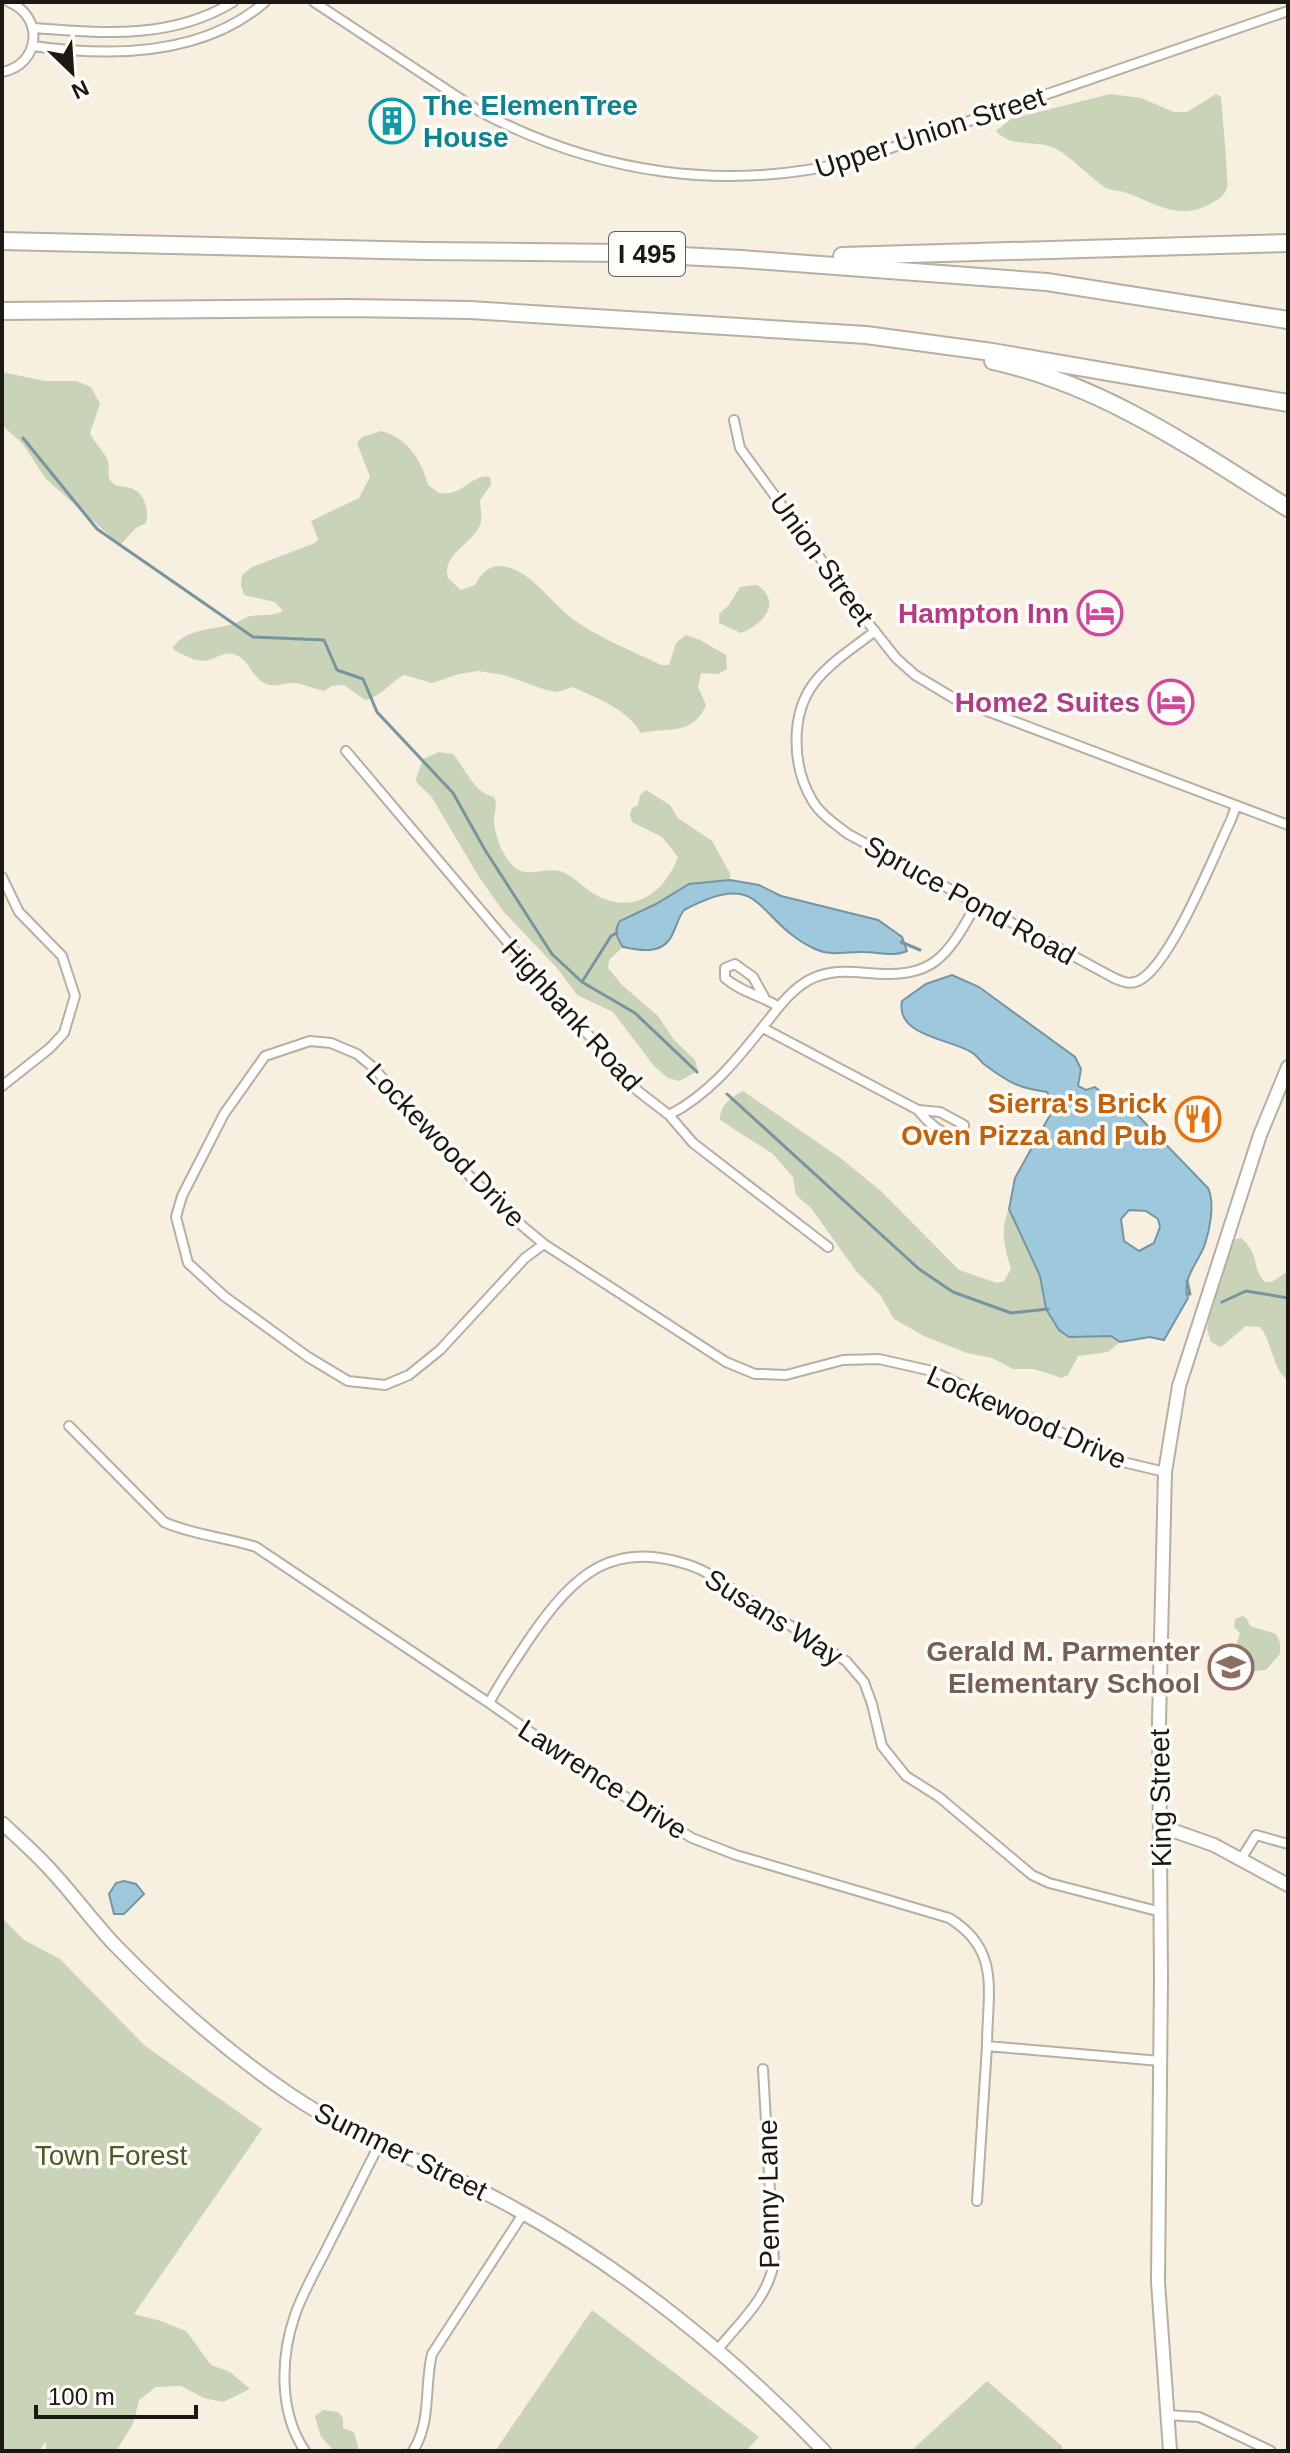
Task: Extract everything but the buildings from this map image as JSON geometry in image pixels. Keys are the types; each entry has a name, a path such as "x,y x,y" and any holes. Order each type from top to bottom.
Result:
{"highway":[{"name":"I 495","path":"2,241 622,253 741,259 1047,282 1288,320"},
{"path":"741,259 1288,243"},
{"name":"I 495","path":"2,311 470,310 866,335 992,352 1288,403"},
{"path":"866,335 1002,363 1078,387 1144,418 1288,508"}],"main road":[{"name":"King Street","path":"1170,2451 1158,2282 1159,1722 1165,1472 1179,1386 1260,1135 1288,1067"},
{"name":"Summer Street","path":"2,1823 46,1865 112,1941 204,2029 291,2095 379,2145 450,2176 523,2214 661,2305 718,2349 824,2451"},
{"path":"1160,1826 1214,1845 1288,1885"}],"street":[{"path":"2,72 21,64 33,46 34,28 24,11 9,2"},
{"path":"34,28 142,32 194,20 233,2"},
{"path":"33,46 122,51 171,47 219,31 265,2"},
{"name":"Upper Union Street","path":"314,2 505,125 591,158 655,171 714,177 785,174 856,160 1288,11"},
{"name":"Union Street","path":"734,420 740,448 875,631 896,658 915,675 955,699 1288,825"},
{"name":"Spruce Pond Road","path":"875,631 822,674 803,704 797,754 807,790 817,808 848,834 1114,978 1134,983 1158,963 1172,943 1236,806"},
{"name":"Highbank Road","path":"346,751 638,1091 669,1115 693,1143 828,1247"},
{"path":"2,877 19,912 62,956 75,996 64,1033 2,1086"},
{"path":"669,1115 703,1094 803,984 827,973 847,971 898,975 923,969 950,948 976,905"},
{"path":"764,997 753,977 737,965 726,966 723,974 727,980 750,995 764,997 779,1007"},
{"path":"763,1028 918,1110 945,1113 964,1125 964,1135 957,1139 944,1133 929,1123 918,1110"},
{"name":"Lockewood Drive","path":"544,1244 525,1258 440,1350 409,1375 385,1385 348,1381 308,1357 224,1296 188,1263 176,1217 182,1196 224,1114 265,1056 310,1041 331,1043 357,1054 374,1068 474,1181 544,1244 726,1362 755,1374 786,1375 843,1360 888,1361 932,1371 1123,1462 1165,1472"},
{"name":"Lawrence Drive","path":"69,1426 164,1522 184,1531 256,1547 606,1785 692,1838 736,1855 949,1918 967,1929 982,1949 988,1968 987,2046 977,2201"},
{"name":"Susans Way","path":"489,1703 557,1599 581,1578 610,1562 633,1556 650,1555 691,1565 846,1661 864,1682 882,1746 891,1759 906,1776 939,1797 1012,1861 1049,1883 1161,1912"},
{"path":"1241,1859 1256,1835 1288,1844"},
{"path":"987,2046 1160,2061"},
{"name":"Penny Lane","path":"718,2349 764,2293 774,2262 763,2069"},
{"path":"305,2451 295,2437 284,2391 294,2316 379,2145"},
{"path":"413,2451 426,2415 427,2374 432,2354 523,2214"},
{"path":"1166,2415 1199,2417 1271,2451"}],"green space":[{"path":"1110,94 1141,98 1174,112 1187,112 1216,94 1221,97 1227,183 1222,196 1198,209 1177,211 1166,208 1106,188 1058,150 1010,140 996,131 1011,119"},
{"path":"2,372 44,381 76,381 91,387 100,404 90,433 108,461 110,480 115,485 137,492 144,499 147,509 146,523 136,528 120,545 45,478 23,444 2,425"},
{"path":"381,431 399,439 412,451 428,485 439,493 455,492 478,478 490,477 491,485 480,500 480,525 453,556 447,570 448,578 461,590 475,585 489,569 498,566 510,568 537,585 569,616 587,628 661,665 669,665 676,643 686,635 700,640 726,655 727,669 718,674 701,673 698,687 706,705 701,715 687,726 641,733 628,717 602,700 573,687 557,692 504,675 478,671 432,683 404,675 365,700 344,685 332,686 324,691 294,683 268,685 259,680 243,659 233,654 200,660 174,650 179,641 193,633 233,624 251,616 283,611 275,602 244,595 242,575 252,567 315,543 318,539 311,521 359,498 370,477 357,443 362,437"},
{"path":"757,585 769,599 763,619 741,633 719,623 719,614 740,587"},
{"path":"439,752 453,754 475,785 494,797 496,833 502,851 513,866 524,872 560,871 610,901 623,903 646,897 665,881 678,857 662,837 632,822 632,808 638,805 640,795 646,790 670,805 678,818 712,841 730,873 730,880 689,884 620,921 617,938 623,947 609,960 608,968 622,985 658,1016 674,1040 695,1060 698,1071 679,1081 668,1078 654,1066 613,1012 577,995 557,968 503,911 431,796 417,783 423,759"},
{"path":"743,1091 843,1160 882,1192 959,1270 997,1283 1004,1281 1011,1269 1004,1231 1009,1209 1040,1276 1046,1309 1069,1337 1111,1336 1120,1342 1108,1352 1078,1356 1068,1375 1062,1378 1034,1369 1013,1369 992,1358 967,1353 924,1336 894,1319 881,1296 857,1272 811,1208 796,1195 793,1177 773,1154 720,1120 727,1102"},
{"path":"1241,1238 1252,1250 1265,1282 1272,1282 1288,1271 1288,1381 1278,1368 1260,1327 1246,1326 1221,1347 1211,1342 1207,1329 1211,1305 1222,1280 1228,1245 1232,1240"},
{"path":"1243,1616 1250,1626 1276,1634 1280,1643 1280,1654 1266,1670 1245,1672 1232,1660 1240,1633 1234,1627 1235,1619"},
{"name":"Town Forest","path":"2,1918 24,1940 60,1959 144,2045 262,2129 134,2314 186,2331 211,2365 230,2372 250,2389 223,2402 204,2398 181,2386 156,2387 139,2400 133,2424 116,2451 46,2451 46,2442 39,2451 2,2451"},
{"path":"592,2310 759,2437 746,2451 495,2451"},
{"path":"987,2381 1062,2446 1062,2451 911,2451"},
{"path":"323,2410 338,2412 343,2418 343,2428 354,2432 359,2451 334,2451 321,2437 315,2416"}],"water":[{"path":"730,880 759,885 781,896 878,920 902,937 907,951 891,954 821,951 795,937 757,902 745,895 730,893 684,910 669,940 658,948 623,947 619,941 616,931 620,921 689,884"},
{"path":"952,975 979,987 1075,1057 1081,1069 1078,1086 1086,1090 1095,1087 1101,1092 1120,1097 1208,1188 1211,1208 1207,1238 1189,1277 1188,1298 1164,1340 1150,1337 1120,1342 1111,1336 1069,1337 1059,1330 1046,1309 1040,1276 1009,1209 1015,1178 1055,1106 1047,1092 1000,1076 971,1052 926,1035 907,1022 902,1013 902,1001 926,984","holes":["1129,1210 1146,1211 1158,1219 1160,1227 1154,1243 1139,1251 1124,1241 1121,1219"]},
{"path":"116,1883 136,1884 144,1894 124,1914 114,1914 109,1894"}],"waterway":[{"path":"23,438 97,529 253,637 324,640 337,670 363,679 377,712 453,793 485,850 552,954 582,982 635,1013 697,1072"},
{"path":"582,982 611,936 617,933"},
{"path":"901,942 920,950"},
{"path":"727,1094 919,1269 953,1292 1011,1313 1048,1309"},
{"path":"1187,1281 1190,1294 1187,1294"},
{"path":"1222,1302 1246,1291 1288,1298"}],"place":[{"name":"The ElemenTree House","path":"392,121"},
{"name":"Hampton Inn","path":"1100,613"},
{"name":"Home2 Suites","path":"1171,702"},
{"name":"Sierra's Brick Oven Pizza and Pub","path":"1198,1119"},
{"name":"Gerald M. Parmenter Elementary School","path":"1231,1667"}]}
